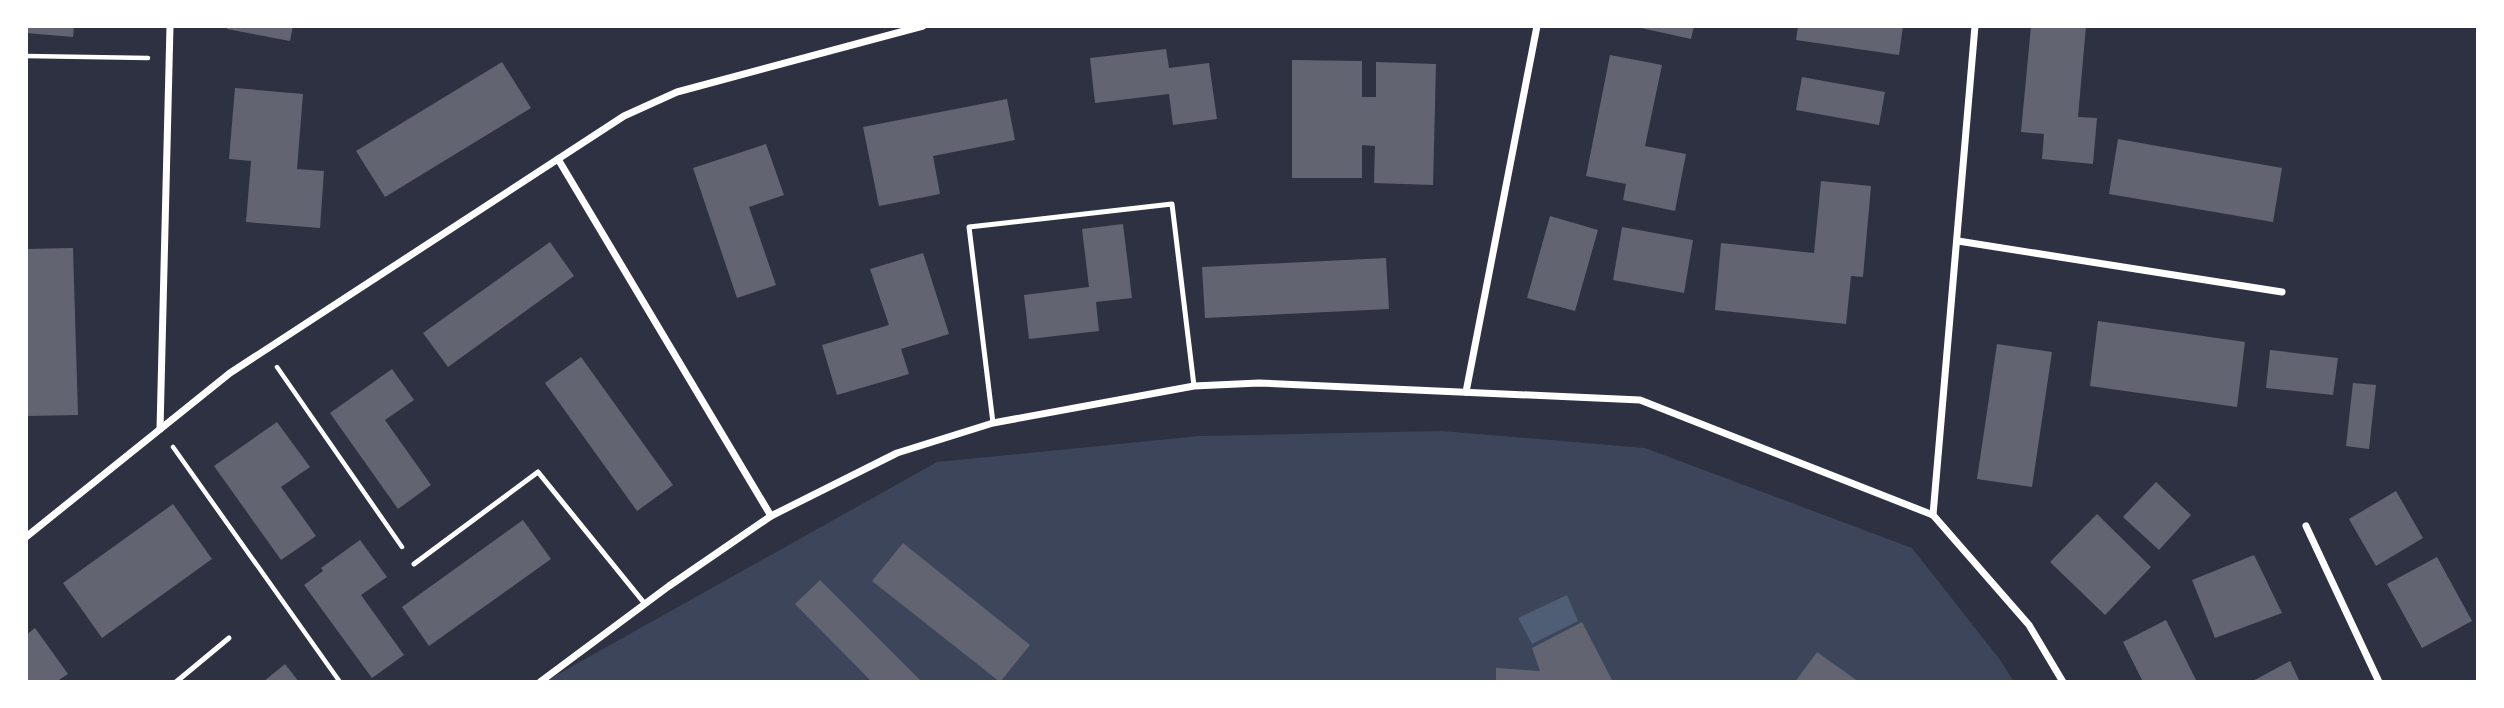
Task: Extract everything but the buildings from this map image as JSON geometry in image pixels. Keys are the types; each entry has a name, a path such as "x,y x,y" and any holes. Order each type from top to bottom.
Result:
{"street":[{"path":"160,429 170,26"},
{"path":"26,537 230,373 624,116 677,92 923,26"},
{"path":"1466,392 1537,26"},
{"path":"1933,515 1975,26"},
{"path":"558,159 771,516"},
{"path":"1958,241 2282,292"},
{"path":"540,682 771,516 897,453 993,423 1194,386 1259,383 1640,401 1933,515 2029,625 2063,682"},
{"path":"2305,526 2379,682"}],"lane":[{"path":"993,423 969,227 1172,204 1194,386"},
{"path":"414,564 538,472 645,604"},
{"path":"176,682 229,638"}],"path":[{"path":"26,57 169,58"},
{"path":"265,349 414,564"},
{"path":"160,429 340,682"}],"shaded area":[{"path":"1442,431 1645,448 1912,548 2001,661 2014,682 544,682 937,462 1199,436"},
{"path":"1567,595 1578,621 1532,644 1518,618"}]}
